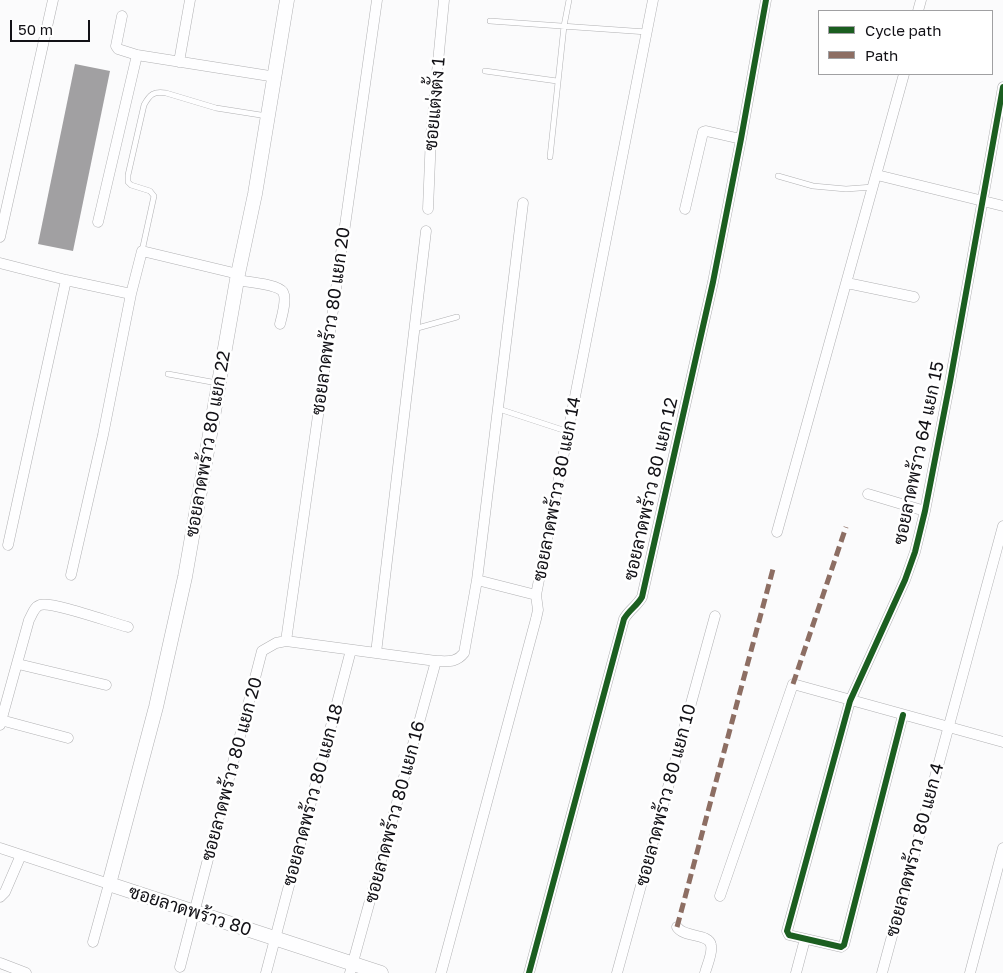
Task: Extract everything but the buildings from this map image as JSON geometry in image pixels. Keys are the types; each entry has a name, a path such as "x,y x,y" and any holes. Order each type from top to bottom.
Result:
{"street":[{"path":"0,237 53,0"},
{"path":"179,62 190,0"},
{"name":"ซอยลาดพร้าว 80 แยก 22","path":"109,884 156,708 183,587 238,277 269,117 287,0"},
{"name":"ซอยลาดพร้าว 80 แยก 20","path":"194,913 262,651 276,643 286,641 377,0"},
{"name":"ซอยแต่งตั้ง 1","path":"428,209 431,135 444,0"},
{"name":"ซอยลาดพร้าว 80 แยก 14","path":"441,973 538,610 536,595 653,0"},
{"name":"ซอยลาดพร้าว 80 แยก 12","path":"529,973 624,619 642,597 713,282 766,0"},
{"path":"122,16 116,46 118,49 138,55 276,77"},
{"path":"98,222 138,55"},
{"path":"776,532 874,187 904,75"},
{"name":"ซอยลาดพร้าว 64 แยก 15","path":"805,939 790,935 787,931 850,700 904,580 915,552 925,511 1003,87"},
{"path":"685,209 703,132 706,131 741,139"},
{"path":"877,176 1003,206"},
{"path":"286,641 436,660 454,661 460,659 464,654 477,580 523,203"},
{"path":"376,653 426,231"},
{"path":"71,575 103,435 131,294 142,252 273,286 282,290 284,301 280,324"},
{"path":"0,263 131,294"},
{"path":"8,545 66,280"},
{"path":"847,283 914,297"},
{"path":"868,494 925,511"},
{"name":"ซอยลาดพร้าว 80 แยก 4","path":"882,973 1003,526"},
{"path":"477,580 536,595"},
{"path":"68,738 1,722 29,620 34,609 40,605 54,606 128,627"},
{"name":"ซอยลาดพร้าว 80 แยก 10","path":"617,973 715,616"},
{"name":"ซอยลาดพร้าว 80 แยก 18","path":"266,973 351,650"},
{"name":"ซอยลาดพร้าว 80 แยก 16","path":"352,969 436,660"},
{"path":"18,664 106,685"},
{"path":"720,896 793,684 1003,742"},
{"path":"796,973 805,939 841,947 845,942 903,715"},
{"name":"ซอยลาดพร้าว 80","path":"0,848 274,939 352,969 380,973"},
{"path":"970,973 1003,848"},
{"path":"0,897 5,892 21,855"},
{"path":"94,942 109,884"},
{"path":"180,967 194,913"},
{"path":"677,927 682,932 708,939 711,942 712,948 705,973"},
{"path":"0,963 26,973"}],"lane":[{"path":"550,157 557,80 569,0"},
{"path":"490,22 647,32"},
{"path":"485,71 557,80"},
{"path":"142,252 154,196 150,190 130,185 128,175 144,105 149,97 153,93 166,93 216,108 269,117"},
{"path":"778,176 813,186 846,189 874,187"},
{"path":"414,329 457,317"},
{"path":"168,374 219,384"},
{"path":"499,409 569,432"}],"marked path":[{"path":"793,684 846,527"},
{"path":"677,927 773,569"}],"cycle path":[{"path":"529,973 624,619 642,597 713,282 766,0"},
{"path":"903,715 844,945 841,947 789,935 787,931 850,701 905,580 915,552 925,511 950,382 1003,87"}]}
